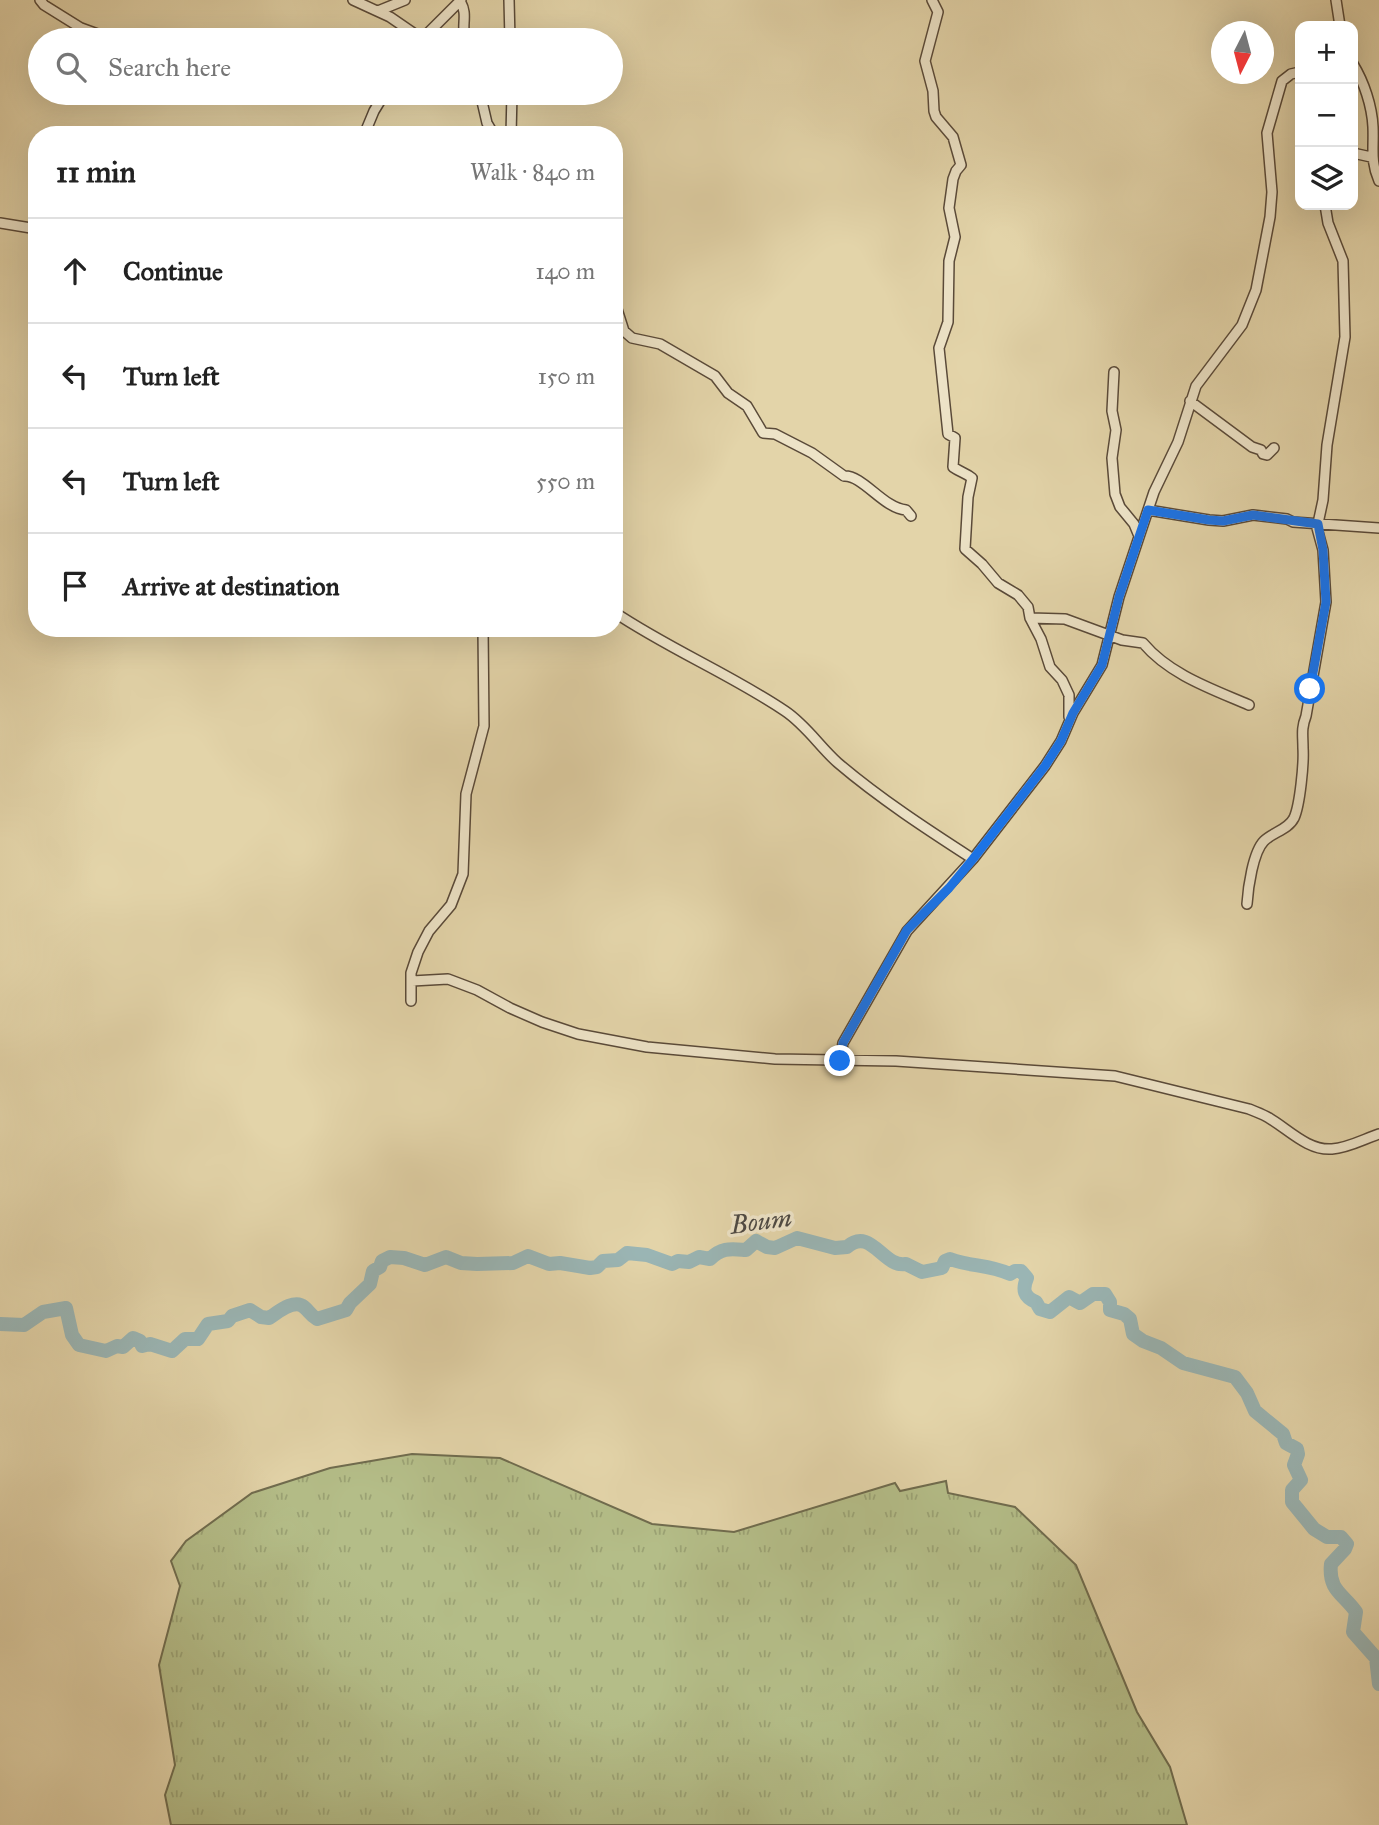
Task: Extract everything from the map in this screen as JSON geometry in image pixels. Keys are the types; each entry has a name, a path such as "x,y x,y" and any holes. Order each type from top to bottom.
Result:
{"street":[{"path":"40,0 81,28"},
{"path":"352,0 408,28"},
{"path":"378,11 405,0"},
{"path":"509,0 510,28"},
{"path":"932,0 938,12 925,61 936,117 953,137 961,165 953,179 949,208 955,237 949,261 948,322 939,356 944,377 946,429 948,435 955,438 953,467 972,478 965,549 998,583 1018,595 1030,610 1030,618 1041,639 1050,667 1062,680 1069,695 1070,718"},
{"path":"1336,0 1339,21"},
{"path":"433,28 461,1 466,14 464,28"},
{"path":"1358,72 1373,123 1371,157 1379,181"},
{"path":"840,1061 843,1043 907,930 949,888 1045,766 1102,665 1119,597 1139,536 1163,471 1178,442 1196,386 1242,325 1256,290 1271,204 1267,133 1282,81 1295,73"},
{"path":"368,126 378,105"},
{"path":"483,105 489,126"},
{"path":"512,105 512,126"},
{"path":"1358,154 1371,157"},
{"path":"1247,904 1248,888 1259,847 1265,840 1289,826 1295,816 1303,748 1301,730 1306,716 1326,602 1323,550 1318,524 1323,500 1327,445 1345,337 1343,261 1326,210"},
{"path":"0,223 28,228"},
{"path":"623,328 632,338 660,344 715,376 728,393 747,407 762,433 775,434 812,453 844,476 850,476 876,492 896,510 906,510 911,516"},
{"path":"1114,372 1112,411 1116,430 1112,458 1115,494 1119,507 1134,524 1139,536"},
{"path":"1190,401 1263,454 1267,455 1274,448"},
{"path":"1148,510 1209,520 1223,521 1253,515 1318,524 1379,528"},
{"path":"623,618 648,635 786,711 838,763 973,859"},
{"path":"1030,618 1065,619 1122,640 1143,643 1170,668 1250,705"},
{"path":"411,1002 411,973 418,952 429,931 451,905 463,874 467,794 484,726 483,637"},
{"path":"412,981 449,979 478,990 510,1009 542,1022 578,1034 647,1047 775,1059 856,1059 1115,1076 1249,1109 1270,1118 1286,1131 1322,1149 1333,1149 1379,1134"}],"green space":[{"path":"412,1454 500,1458 652,1524 734,1532 895,1483 900,1491 946,1481 948,1493 1015,1507 1076,1565 1137,1712 1170,1767 1187,1825 171,1825 165,1795 175,1765 159,1665 180,1586 171,1561 186,1541 252,1493 330,1468"}],"waterway":[{"name":"Boum","path":"0,1324 24,1325 43,1312 66,1308 72,1335 79,1345 106,1351 117,1346 123,1347 133,1338 140,1341 142,1346 150,1344 172,1351 185,1339 198,1339 208,1324 228,1321 232,1316 250,1310 261,1317 269,1318 295,1304 304,1307 317,1319 346,1310 370,1284 373,1271 390,1257 404,1258 425,1265 446,1257 461,1263 477,1264 513,1263 528,1256 549,1264 590,1268 597,1267 603,1261 618,1260 627,1253 647,1255 672,1264 678,1261 689,1262 699,1257 710,1259 727,1250 746,1250 756,1241 775,1248 797,1238 835,1248 863,1241 890,1260 922,1272 942,1268 945,1261 950,1259 1010,1274 1021,1271 1027,1278 1025,1293 1040,1309 1050,1312 1069,1297 1080,1303 1093,1294 1105,1294 1110,1302 1110,1310 1130,1319 1133,1334 1143,1341 1161,1348 1183,1363 1235,1377 1247,1393 1255,1411 1283,1434 1286,1443 1297,1449 1294,1465 1301,1480 1292,1490 1292,1502 1314,1529 1327,1537 1341,1537 1347,1544 1331,1564 1332,1580 1356,1612 1353,1632 1376,1658 1379,1684"}],"route":[{"path":"840,1061 843,1043 875,991 907,930 949,888 973,859 1045,766 1061,741 1073,713 1102,665 1119,597 1148,510 1165,515 1209,520 1223,521 1253,515 1318,524 1323,550 1326,602 1310,689"}]}
